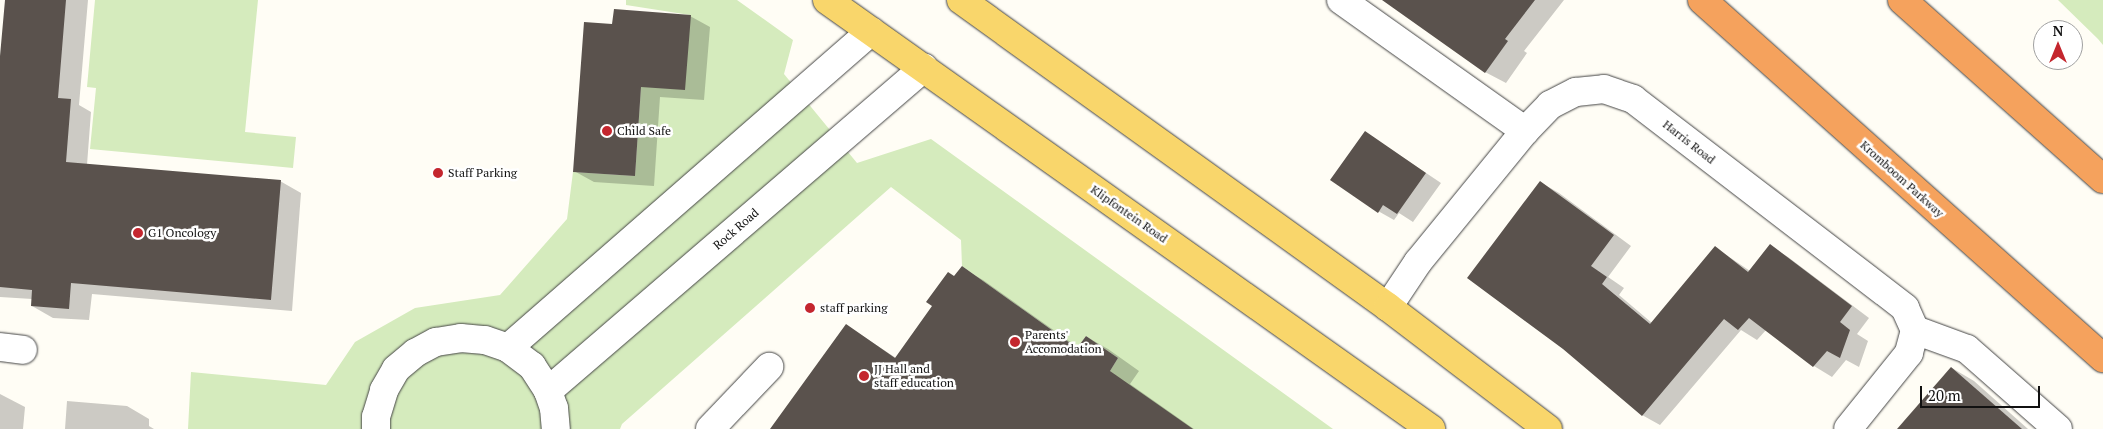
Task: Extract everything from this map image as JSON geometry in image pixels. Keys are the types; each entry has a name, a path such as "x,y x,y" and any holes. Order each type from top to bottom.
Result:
{"highway":[{"name":"Kromboom Parkway","path":"1702,0 2103,358"},
{"path":"1902,0 2103,179"}],"main road":[{"name":"Klipfontein Road","path":"827,0 1430,429"},
{"path":"961,0 1388,307 1548,429"}],"lane":[{"path":"1341,0 1525,131"},
{"path":"508,348 871,31"},
{"name":"Rock Road","path":"548,391 924,68"},
{"name":"Harris Road","path":"1388,307 1418,262 1525,131 1550,106 1576,92 1604,89 1633,99 1905,308 1915,330"},
{"path":"1848,429 1909,353 1915,330 1967,349 2058,429"},
{"path":"371,425 384,390 396,370 415,353 436,342 461,338 485,340 508,348 532,366 548,391 554,408 556,429"},
{"path":"710,429 769,368"}],"green space":[{"path":"95,0 258,0 245,132 296,137 293,168 90,149 96,88 87,87"},
{"path":"626,0 737,0 793,40 784,74 857,163 931,139 1333,429 1182,429 1110,371 1118,358 1086,336 1077,348 962,266 961,240 891,187 622,424 620,429 188,429 191,372 326,385 355,342 415,308 500,295 567,219 573,172 635,176 641,87 690,15 626,5"},
{"path":"2058,0 2103,0 2103,45 2083,24 2083,20 2079,20"}],"building":[{"name":"G1 Oncology","path":"5,0 66,0 58,98 71,99 66,162 281,180 271,300 71,283 69,309 31,306 32,290 0,287 0,56"},
{"path":"1382,0 1535,0 1505,39 1508,41 1485,73"},
{"name":"Child Safe","path":"614,9 691,15 685,90 641,87 635,176 573,172 584,22 612,24"},
{"path":"1365,131 1426,173 1397,214 1383,205 1378,213 1330,180"},
{"path":"1540,181 1614,235 1591,266 1607,277 1602,284 1650,324 1715,246 1748,272 1770,244 1852,306 1840,322 1850,330 1840,358 1827,351 1813,367 1749,318 1738,330 1724,319 1642,416 1563,349 1467,278"},
{"path":"962,266 1077,348 1086,336 1118,358 1110,371 1193,429 770,429 846,324 895,358 932,306 926,302 948,272 954,276"},
{"path":"1951,367 2022,429 1897,429"}],"place":[{"name":"Child Safe","path":"607,131"},
{"name":"Staff Parking","path":"438,173"},
{"name":"G1 Oncology","path":"138,233"},
{"name":"staff parking","path":"810,308"},
{"name":"Parents' Accomodation","path":"1015,342"},
{"name":"JJ Hall and staff education","path":"864,376"}]}
